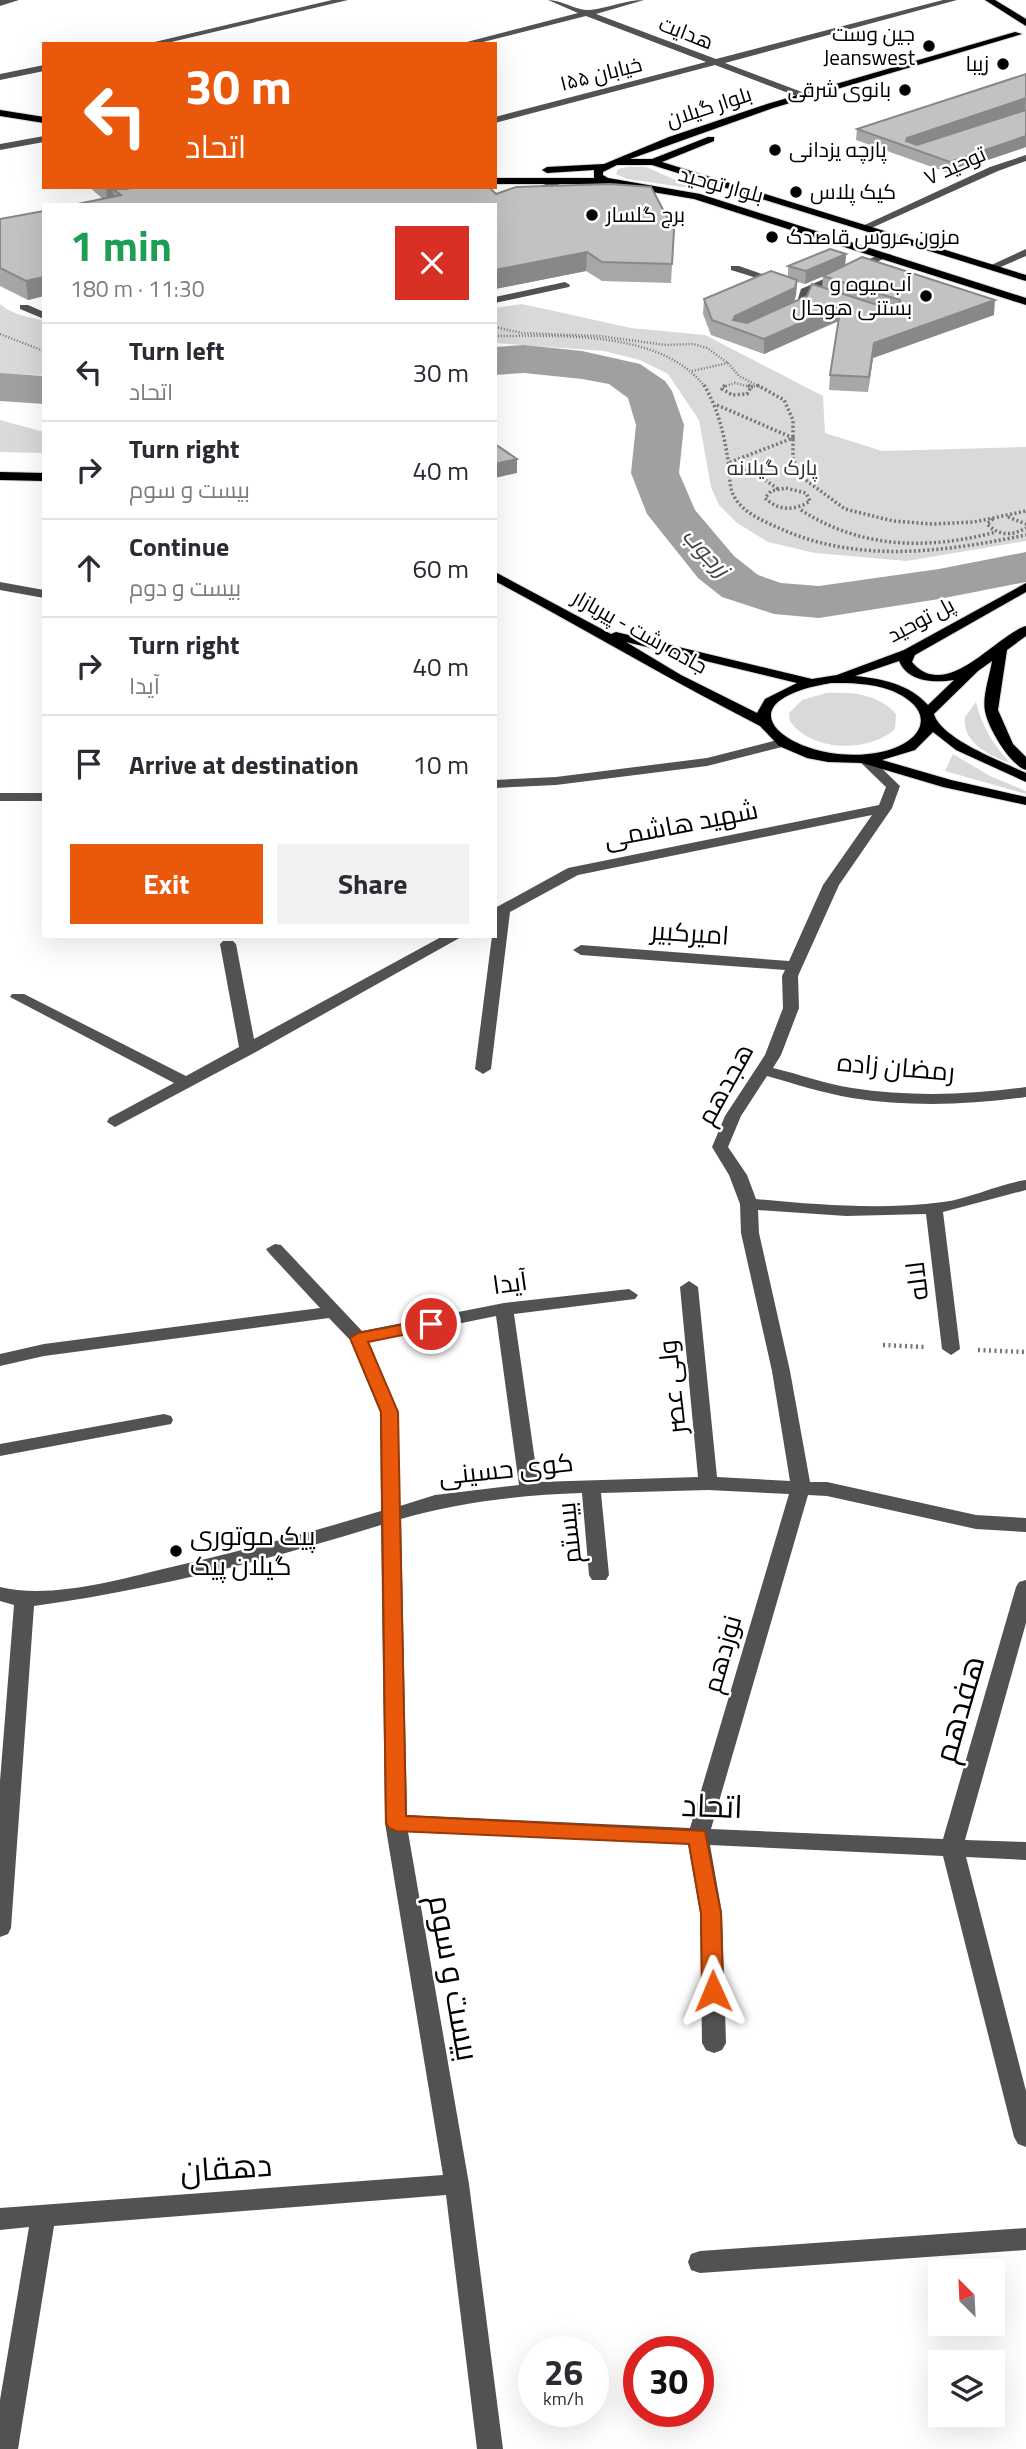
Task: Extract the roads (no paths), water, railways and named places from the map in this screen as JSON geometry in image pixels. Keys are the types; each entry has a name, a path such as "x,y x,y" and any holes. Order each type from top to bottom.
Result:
{"main road":[{"path":"989,0 1026,23"},
{"path":"1022,36 1015,30 1026,23"},
{"name":"بلوار گیلان","path":"615,162 661,143 807,97 1022,36"},
{"path":"962,62 1013,47"},
{"path":"0,102 42,108"},
{"path":"0,113 42,120"},
{"name":"بلوار گیلان","path":"657,164 727,134"},
{"path":"497,170 561,170 603,166 615,162 657,164"},
{"name":"بلوار توحید","path":"657,164 1026,278"},
{"path":"603,166 598,171 598,176 605,181"},
{"path":"497,181 605,181"},
{"name":"بلوار توحید","path":"605,181 696,196 1026,302"},
{"path":"0,476 42,477"},
{"name":"جاده رشت - پیربازار","path":"497,577 599,632 676,678 766,723 772,733 785,742"},
{"name":"پل توحید","path":"831,679 909,653 1020,590"},
{"path":"785,742 820,756 864,758 885,756 917,743 926,734 929,718 973,668 1026,630"},
{"path":"599,632 811,682"},
{"path":"1001,646 991,710 1007,745 1026,766"},
{"path":"909,653 905,662 907,666 929,676 958,675 973,668"},
{"path":"766,723 765,712 769,703 793,687 831,679 862,680 908,694 929,718 961,747 1026,778"},
{"path":"864,758 948,783 1026,801"}],"street":[{"path":"0,3 15,0"},
{"path":"159,42 344,0"},
{"name":"هدایت","path":"552,0 807,97"},
{"path":"471,42 640,0"},
{"name":"خیابان ۱۵۵","path":"497,119 953,0"},
{"path":"0,77 42,68"},
{"path":"0,147 42,139"},
{"name":"توحید ۷","path":"863,228 994,169 1026,158"},
{"path":"497,206 560,182"},
{"path":"992,267 1026,252"},
{"path":"805,291 887,256"},
{"path":"735,268 818,295"},
{"path":"497,300 565,285"},
{"path":"777,318 801,307 805,291"},
{"path":"42,303 24,307 42,315"},
{"path":"0,586 42,594"},
{"path":"497,784 556,781 707,762 785,742"},
{"path":"864,758 893,786 885,808"},
{"path":"0,797 42,797"},
{"name":"شهید هاشمی","path":"499,912 573,871 885,808"},
{"name":"هجدهم","path":"801,1487 781,1370 750,1233 749,1205 738,1175 720,1147 733,1116 773,1055 791,1009 790,976 831,885 862,837 885,808"},
{"path":"497,932 499,912"},
{"path":"115,1122 450,938"},
{"path":"483,1069 496,938"},
{"path":"228,944 248,1050"},
{"name":"امیرکبیر","path":"581,950 795,966"},
{"path":"18,997 187,1083"},
{"name":"رمضان زاده","path":"763,1070 851,1093 922,1099 1026,1092"},
{"path":"749,1205 834,1212 934,1208 946,1207 1004,1188 1026,1185"},
{"name":"لاله","path":"934,1208 951,1349"},
{"path":"275,1249 358,1338"},
{"name":"ولی عصر","path":"689,1287 708,1483"},
{"name":"آیدا","path":"358,1338 504,1309 629,1295"},
{"path":"504,1309 529,1490"},
{"path":"0,1360 44,1350 333,1312"},
{"name":"بیست و سوم","path":"358,1338 389,1412 396,1823 457,2184 490,2449"},
{"path":"0,1450 164,1420"},
{"name":"کوی حسینی","path":"0,1594 24,1600 131,1584 272,1552 435,1502 529,1490 708,1483 801,1487 827,1489 976,1522 1026,1525"},
{"name":"بیستم","path":"591,1486 599,1575"},
{"name":"نوزدهم","path":"698,1837 801,1487"},
{"name":"هفدهم","path":"952,1847 1026,1587"},
{"path":"0,1928 4,1812 24,1600"},
{"name":"اتحاد","path":"396,1823 1026,1851"},
{"path":"698,1837 711,1913 714,2043"},
{"path":"952,1847 1026,2137"},
{"name":"دهقان","path":"0,2219 457,2184"},
{"path":"5,2449 43,2216"},
{"path":"700,2262 1026,2239"}],"waterway":[{"name":"زرجوب","path":"497,361 524,359 582,365 624,374 649,391 660,425 655,473 672,514 716,567 740,586 774,598 819,602 939,584 1026,567"},
{"name":"زرجوب","path":"0,387 42,390"}],"place":[{"name":"جین وست Jeanswest","path":"929,46"},
{"name":"زیبا","path":"1003,64"},
{"name":"بانوی شرقی","path":"905,90"},
{"name":"پارچه یزدانی","path":"775,150"},
{"name":"کیک پلاس","path":"796,192"},
{"name":"برج گلسار","path":"592,215"},
{"name":"مزون عروس قاصدک","path":"772,237"},
{"name":"آب‌میوه و بستنی هوحال","path":"926,296"},
{"name":"پیک موتوری گیلان پیک","path":"176,1551"}],"park label":[{"name":"پارک گیلانه","path":"772,468"}]}
